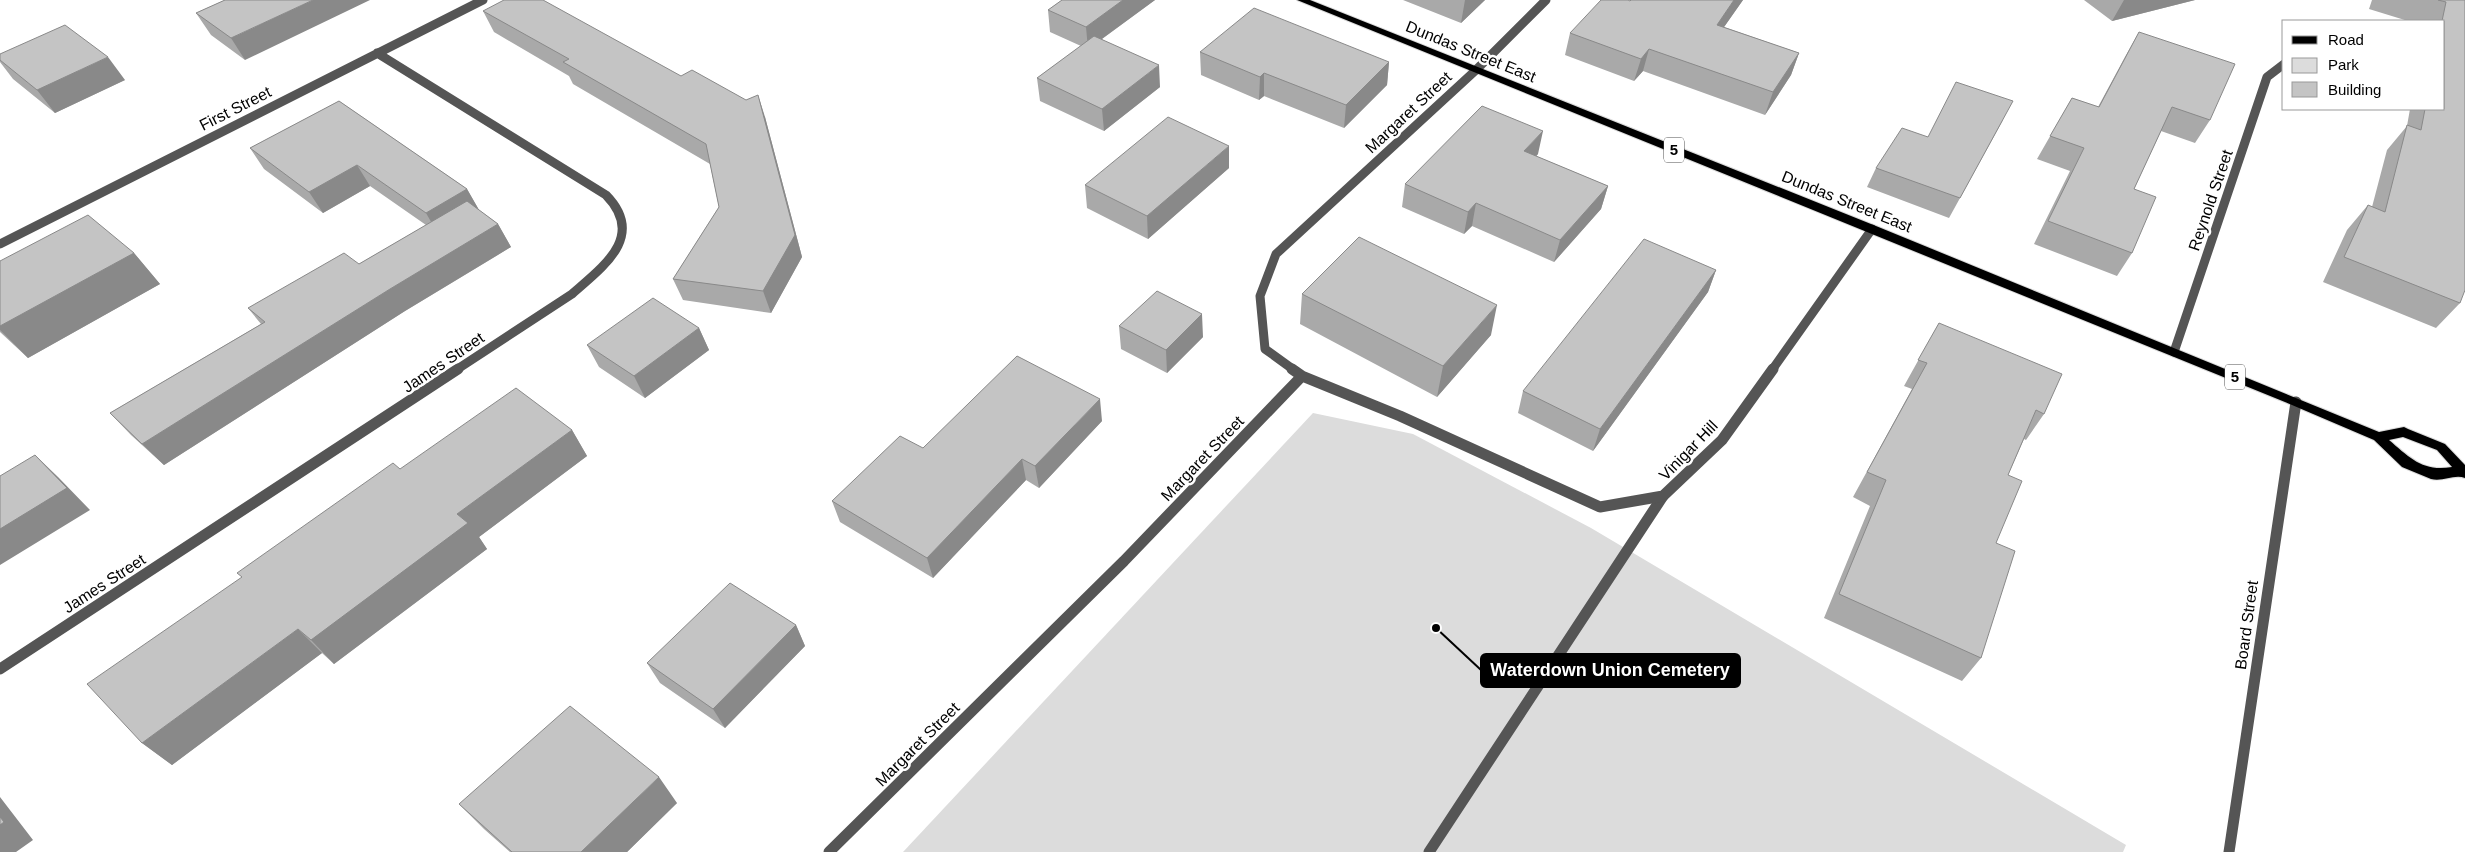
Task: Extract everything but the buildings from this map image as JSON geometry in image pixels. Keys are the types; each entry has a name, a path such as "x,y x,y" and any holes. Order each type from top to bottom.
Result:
{"main road":[{"name":"Dundas Street East","path":"1302,0 2296,402 2378,437 2407,464 2436,475 2463,472"},
{"name":"Dundas Street East","path":"2378,437 2404,432 2441,447 2463,472"}],"street":[{"name":"First Street","path":"0,244 483,0"},
{"name":"Margaret Street","path":"829,852 1124,561 1302,376 1265,350 1260,296 1276,254 1476,70 1546,0"},
{"name":"James Street","path":"0,669 572,294 601,269 617,246 624,227 619,209 606,195 378,53"},
{"name":"Reynold Street","path":"2174,352 2267,78 2282,66"},
{"name":"Vinigar Hill","path":"1302,376 1400,416 1600,507 1663,496 1722,440 1872,229"},
{"name":"Board Street","path":"2228,852 2296,402"},
{"path":"1429,852 1663,496"}],"green space":[{"path":"1313,413 1413,434 1591,528 2126,845 2123,852 903,852"}],"place":[{"name":"Waterdown Union Cemetery","path":"1436,628"}]}
